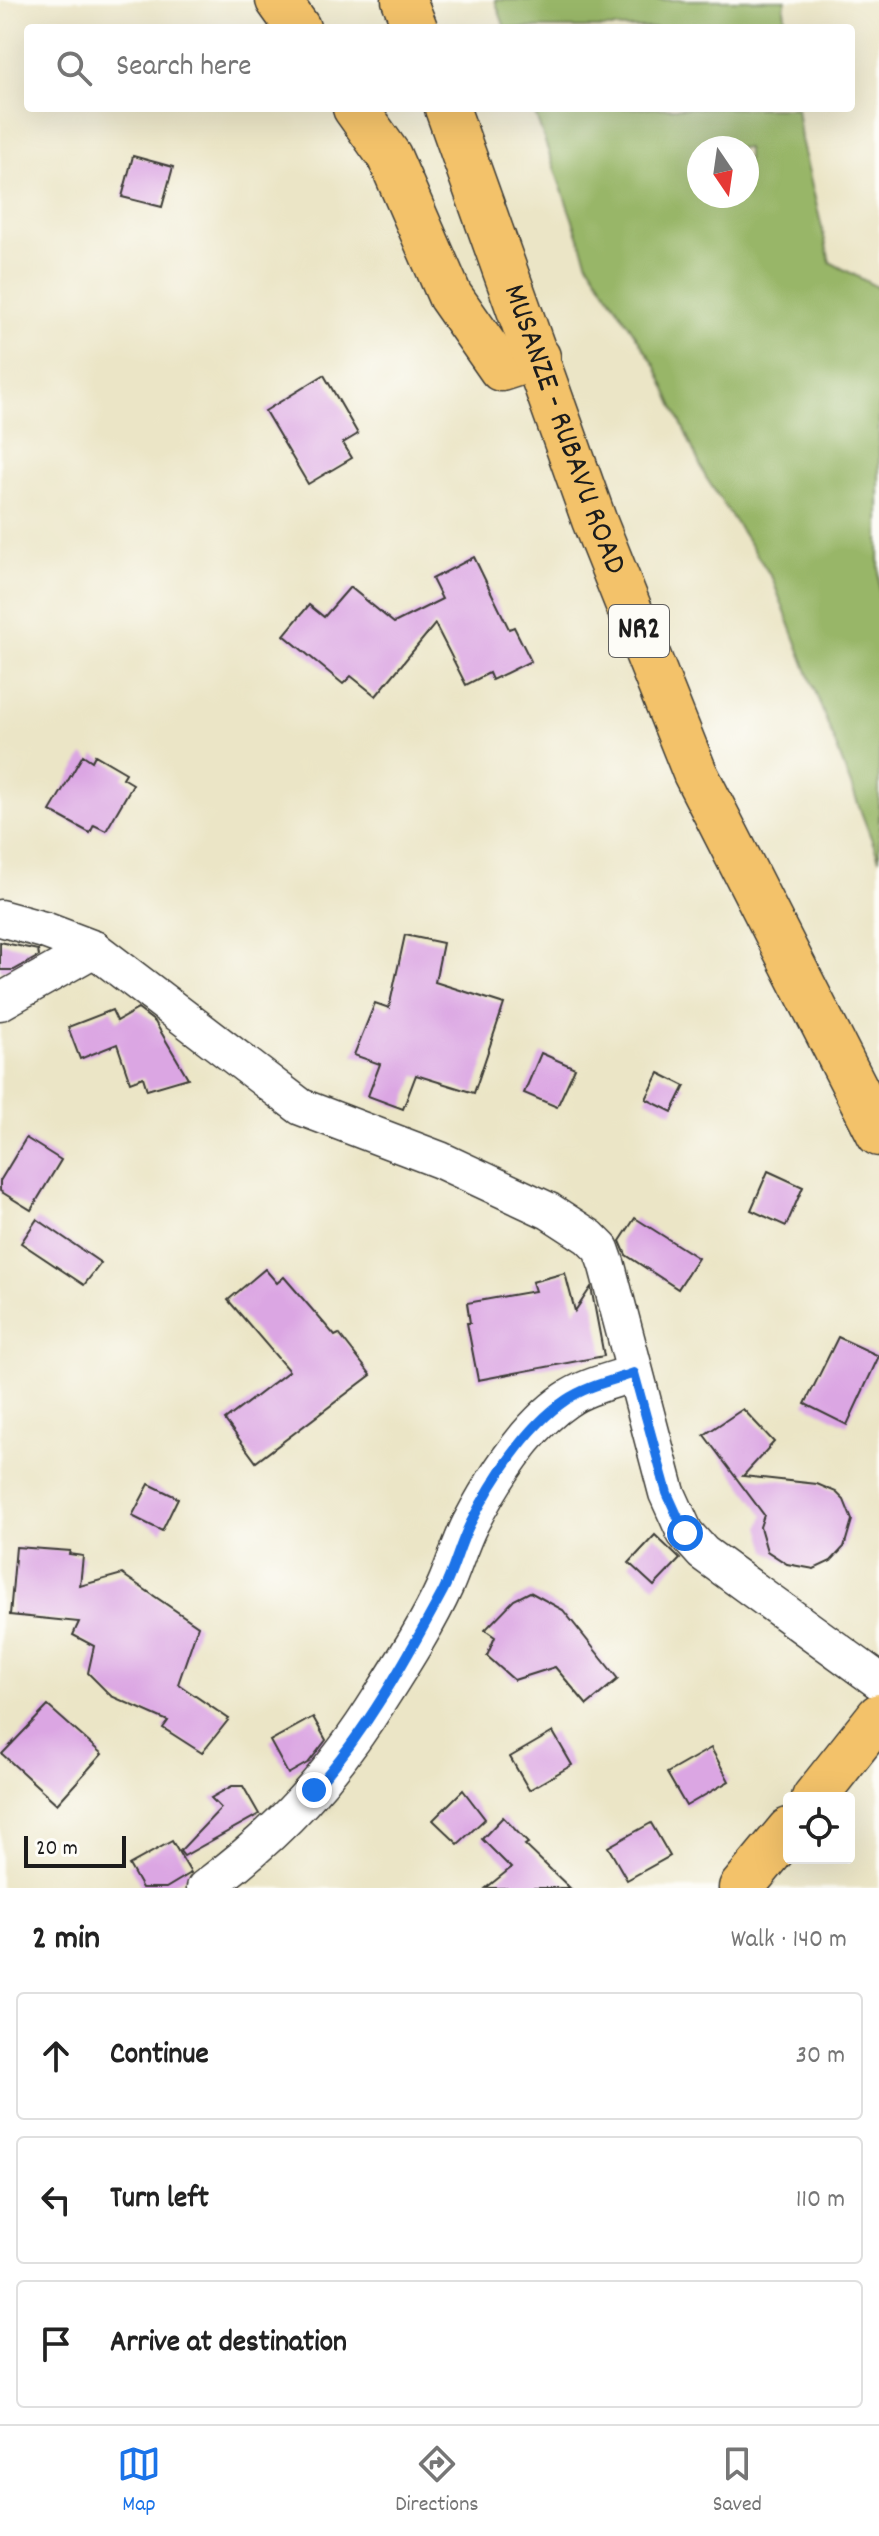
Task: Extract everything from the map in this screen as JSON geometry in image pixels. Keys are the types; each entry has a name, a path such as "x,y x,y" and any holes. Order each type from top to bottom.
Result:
{"main road":[{"path":"278,0 295,24"},
{"path":"404,0 413,24"},
{"path":"358,112 389,156 450,296 501,369 538,357"},
{"name":"MUSANZE - RUBAVU ROAD","path":"448,112 594,520 695,773 879,1134"},
{"path":"819,1792 879,1716"},
{"path":"741,1888 783,1837"}],"street":[{"path":"0,918 94,949 301,1107 440,1160 549,1211 589,1237 601,1249 607,1266 667,1493 685,1533 703,1553 879,1681"},
{"path":"0,1002 94,949"},
{"path":"205,1888 283,1825 329,1773 381,1697 444,1588 469,1526 505,1465 543,1421 566,1400 584,1390 634,1373"}],"green space":[{"path":"495,0 786,0 786,24 504,24"},
{"path":"534,112 798,112 830,262 879,288 879,859 772,578 705,476 655,365 588,263"}],"building":[{"path":"133,156 173,167 162,207 122,197"},
{"path":"324,375 358,434 343,443 352,458 308,484 265,411"},
{"path":"474,557 509,629 514,627 531,661 492,680 489,673 466,685 435,624 376,696 351,676 343,684 284,635 309,605 324,617 350,587 394,623 442,599 432,579"},
{"path":"83,755 92,761 95,755 126,773 123,778 133,784 106,831 94,825 90,833 50,811"},
{"path":"405,935 443,943 435,982 504,1004 474,1093 416,1075 403,1109 368,1096 380,1064 354,1055 375,1003 389,1008"},
{"path":"0,942 38,950 39,956 14,970 0,970"},
{"path":"138,1009 155,1022 188,1078 147,1090 143,1077 130,1082 117,1044 80,1059 68,1027 112,1010 117,1021"},
{"path":"541,1053 575,1068 557,1107 524,1093"},
{"path":"659,1073 685,1086 672,1112 646,1099"},
{"path":"26,1138 61,1160 31,1210 0,1191 0,1181"},
{"path":"768,1171 803,1187 786,1226 751,1210"},
{"path":"635,1218 698,1258 678,1289 626,1255 620,1241"},
{"path":"37,1219 101,1263 84,1285 21,1243"},
{"path":"265,1269 277,1283 284,1277 335,1336 339,1334 371,1375 256,1462 225,1420 289,1371 228,1300"},
{"path":"565,1273 575,1311 591,1287 604,1356 478,1380 467,1323 470,1323 467,1303 535,1291 532,1282"},
{"path":"838,1337 879,1356 847,1425 805,1404"},
{"path":"743,1409 774,1442 743,1476 817,1484 836,1492 844,1500 852,1520 844,1547 831,1561 814,1569 787,1564 767,1551 760,1527 764,1515 704,1435"},
{"path":"149,1484 178,1498 162,1531 132,1516"},
{"path":"655,1535 680,1559 654,1586 629,1563"},
{"path":"16,1547 70,1551 69,1554 83,1556 80,1586 122,1574 198,1626 178,1684 229,1719 202,1753 163,1728 168,1721 111,1696 88,1673 94,1646 73,1635 79,1622 10,1615"},
{"path":"530,1592 563,1610 618,1679 587,1705 555,1667 514,1680 487,1656 495,1637 485,1630 514,1600"},
{"path":"48,1706 102,1754 57,1804 2,1754"},
{"path":"313,1717 326,1740 309,1762 288,1774 270,1741"},
{"path":"553,1732 572,1765 529,1790 510,1757"},
{"path":"711,1748 729,1781 686,1806 667,1773"},
{"path":"232,1786 243,1786 259,1814 184,1856 180,1851 221,1808 211,1798"},
{"path":"463,1790 485,1819 458,1844 433,1820"},
{"path":"503,1817 528,1843 525,1845 570,1888 486,1888 511,1868 482,1839"},
{"path":"651,1823 670,1856 627,1880 608,1847"},
{"path":"172,1841 191,1873 166,1888 142,1888 129,1865"}],"route":[{"path":"314,1790 381,1697 444,1588 469,1526 505,1465 543,1421 566,1400 584,1390 634,1373 667,1493 685,1533"}]}
